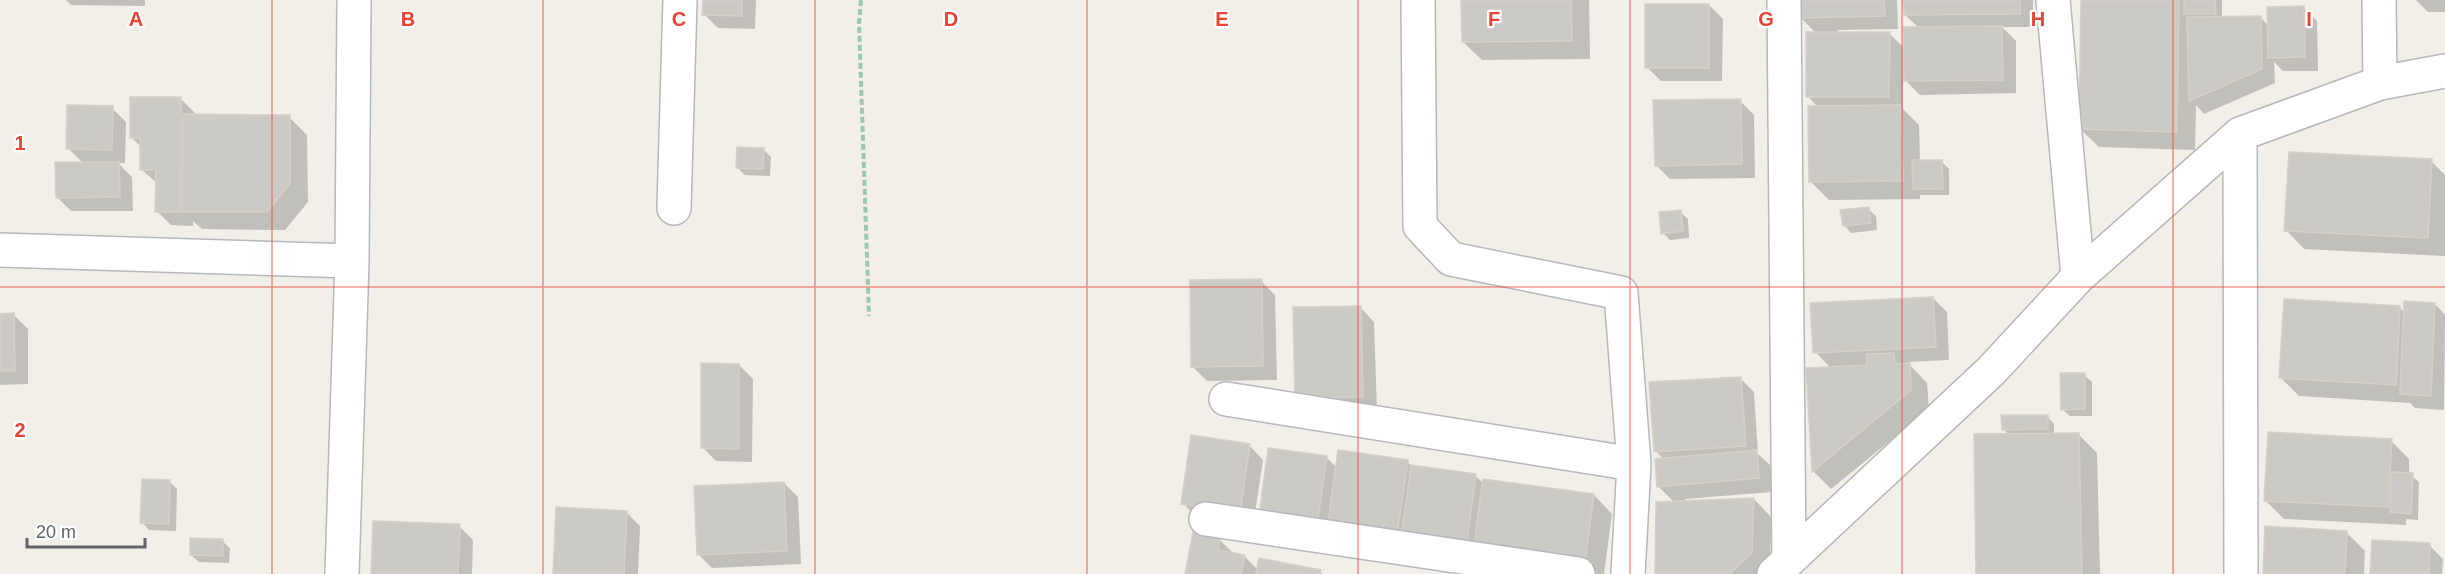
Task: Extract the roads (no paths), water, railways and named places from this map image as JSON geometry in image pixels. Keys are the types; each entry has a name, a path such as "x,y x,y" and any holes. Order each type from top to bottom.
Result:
{"street":[{"path":"342,574 352,261 354,0"},
{"path":"674,208 680,0"},
{"path":"1418,0 1420,226 1451,260 1620,293 1634,464 1628,574"},
{"path":"1782,567 1784,0"},
{"path":"2053,0 2078,277"},
{"path":"2379,0 2380,83"},
{"path":"1782,567 1992,370 2078,277 2240,134 2380,83 2445,71"},
{"path":"2240,134 2241,574"},
{"path":"0,250 352,261"},
{"path":"1226,399 1634,464"},
{"path":"1206,519 1578,574"}]}
